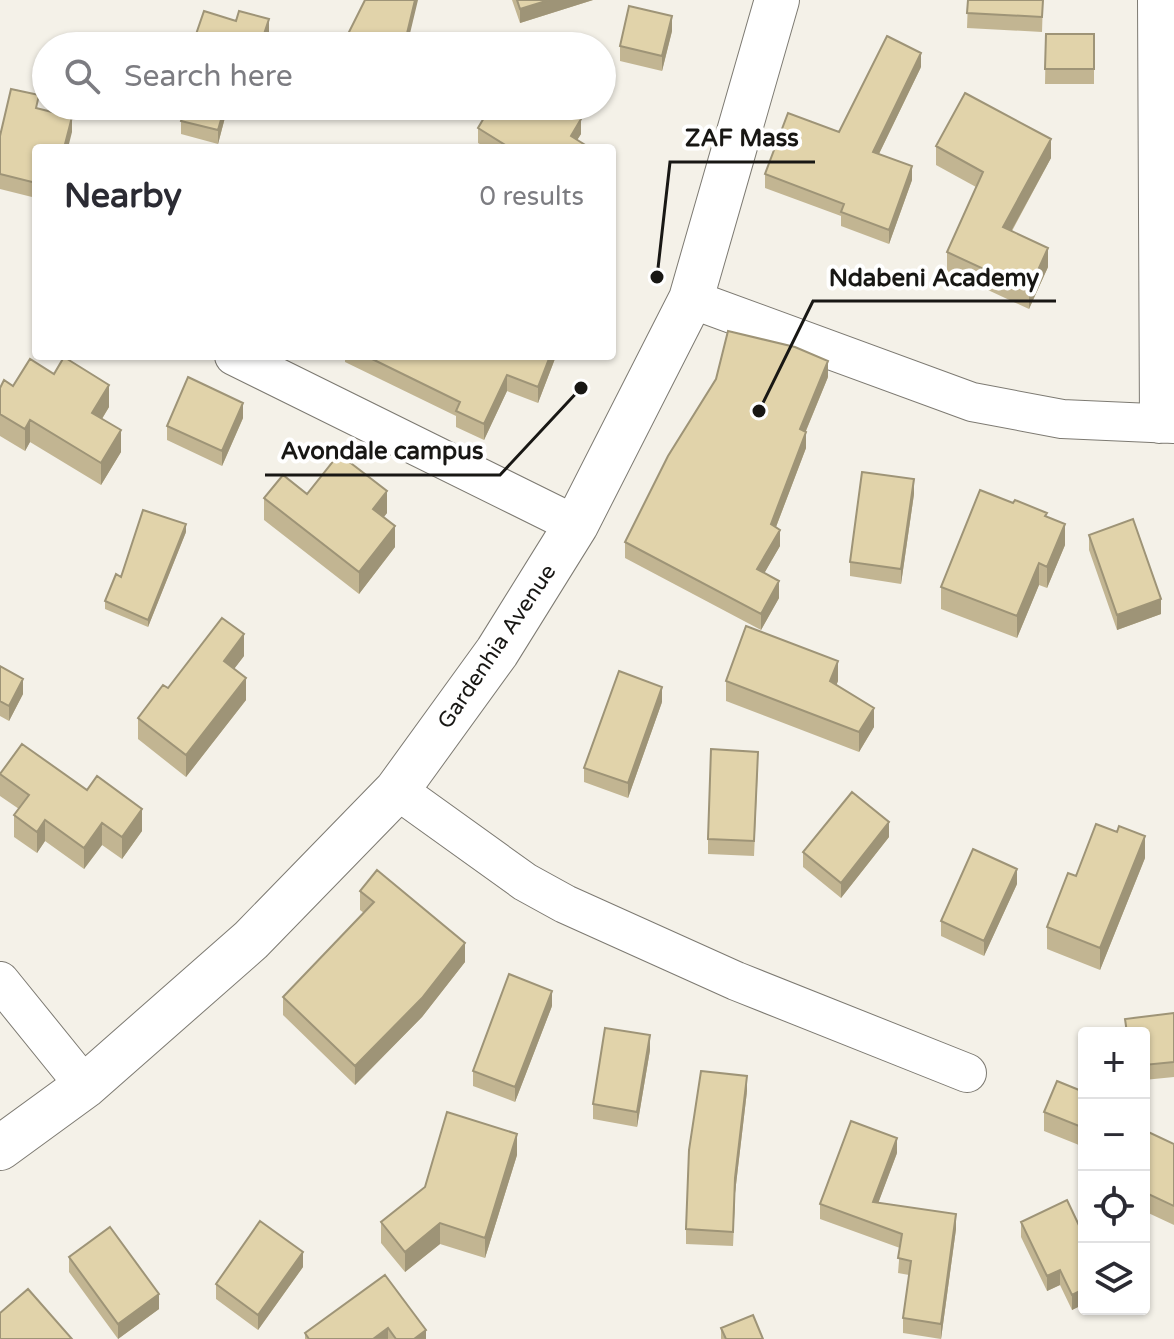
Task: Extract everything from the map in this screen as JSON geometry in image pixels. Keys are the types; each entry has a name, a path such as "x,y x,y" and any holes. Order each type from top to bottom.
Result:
{"main road":[{"name":"Gardenhia Avenue","path":"0,1148 85,1086 251,940 397,790 497,652 576,525 691,299 777,0"}],"street":[{"path":"691,299 972,402 1062,419 1166,424 1157,0"},
{"path":"242,360 576,525"},
{"path":"397,790 525,882 620,931 967,1073"},
{"path":"0,981 85,1086"}],"building":[{"path":"365,0 415,0 407,32 349,32"},
{"path":"517,0 549,0 520,9"},
{"path":"968,0 1043,0 1042,17 967,13"},
{"path":"629,6 672,16 662,56 620,46"},
{"path":"204,11 236,21 239,11 269,19 265,32 197,32"},
{"path":"1046,34 1094,34 1094,69 1045,69"},
{"path":"887,36 921,53 873,152 912,166 889,230 841,212 844,204 765,174 788,113 839,132"},
{"path":"11,89 32,94 32,120 71,120 65,144 32,144 32,182 0,174 0,136"},
{"path":"965,93 1051,139 1003,227 1048,248 1029,290 947,252 983,172 936,146"},
{"path":"181,120 221,120 218,130"},
{"path":"483,120 580,120 571,136 584,144 504,144 478,128"},
{"path":"728,331 795,347 828,361 800,429 806,432 771,524 780,530 757,569 779,581 761,614 625,542 668,456 716,379"},
{"path":"30,359 54,374 62,360 69,360 109,385 92,413 121,430 101,463 30,420 25,429 0,414 0,388 4,380 13,386"},
{"path":"374,360 548,360 538,387 507,375 484,424 456,411 460,402"},
{"path":"188,377 243,403 222,451 167,426"},
{"path":"339,454 387,491 373,509 395,526 359,572 264,498 283,475 307,494"},
{"path":"862,472 914,479 901,569 850,562"},
{"path":"980,490 1013,503 1015,500 1065,524 1047,567 1039,563 1017,616 941,587"},
{"path":"143,510 186,524 148,620 105,601 116,574 121,577"},
{"path":"1133,519 1161,599 1117,615 1089,535"},
{"path":"222,618 244,634 224,661 246,678 186,755 138,718 163,685 168,688"},
{"path":"746,626 838,661 830,681 874,708 859,732 726,681"},
{"path":"0,666 23,679 9,706 0,701"},
{"path":"619,671 662,687 628,783 584,768"},
{"path":"22,744 87,790 97,776 142,809 122,837 102,823 84,848 45,820 37,832 14,815 29,795 0,774"},
{"path":"711,749 758,752 754,841 708,839"},
{"path":"852,792 889,822 841,883 803,852"},
{"path":"1096,824 1117,832 1119,826 1145,836 1100,948 1047,927 1068,873 1076,876"},
{"path":"973,849 1017,869 984,941 941,921"},
{"path":"377,870 465,943 422,998 355,1066 283,997 374,902 360,891"},
{"path":"509,974 552,991 515,1087 473,1071"},
{"path":"1174,1013 1174,1062 1150,1064 1150,1027 1126,1027 1125,1019"},
{"path":"605,1028 650,1035 637,1112 593,1104"},
{"path":"701,1071 747,1076 735,1178 733,1232 686,1229 689,1150"},
{"path":"1057,1081 1078,1090 1078,1126 1044,1112"},
{"path":"447,1112 517,1134 485,1238 440,1223 405,1252 381,1222 425,1187"},
{"path":"851,1121 897,1138 873,1202 956,1214 941,1324 903,1318 911,1261 898,1258 902,1234 820,1204"},
{"path":"1150,1133 1174,1144 1174,1206 1150,1195"},
{"path":"1067,1200 1078,1223 1078,1292 1072,1295 1060,1270 1047,1276 1021,1222"},
{"path":"260,1221 303,1252 258,1315 216,1284"},
{"path":"110,1227 159,1294 118,1324 69,1257"},
{"path":"385,1275 426,1330 414,1339 396,1339 388,1328 373,1339 309,1339 305,1333"},
{"path":"28,1289 72,1339 0,1339 0,1313"},
{"path":"753,1315 763,1339 726,1339 721,1328"}],"place":[{"name":"ZAF Mass","path":"657,277"},
{"name":"Avondale campus","path":"581,388"},
{"name":"Ndabeni Academy","path":"759,411"}]}
